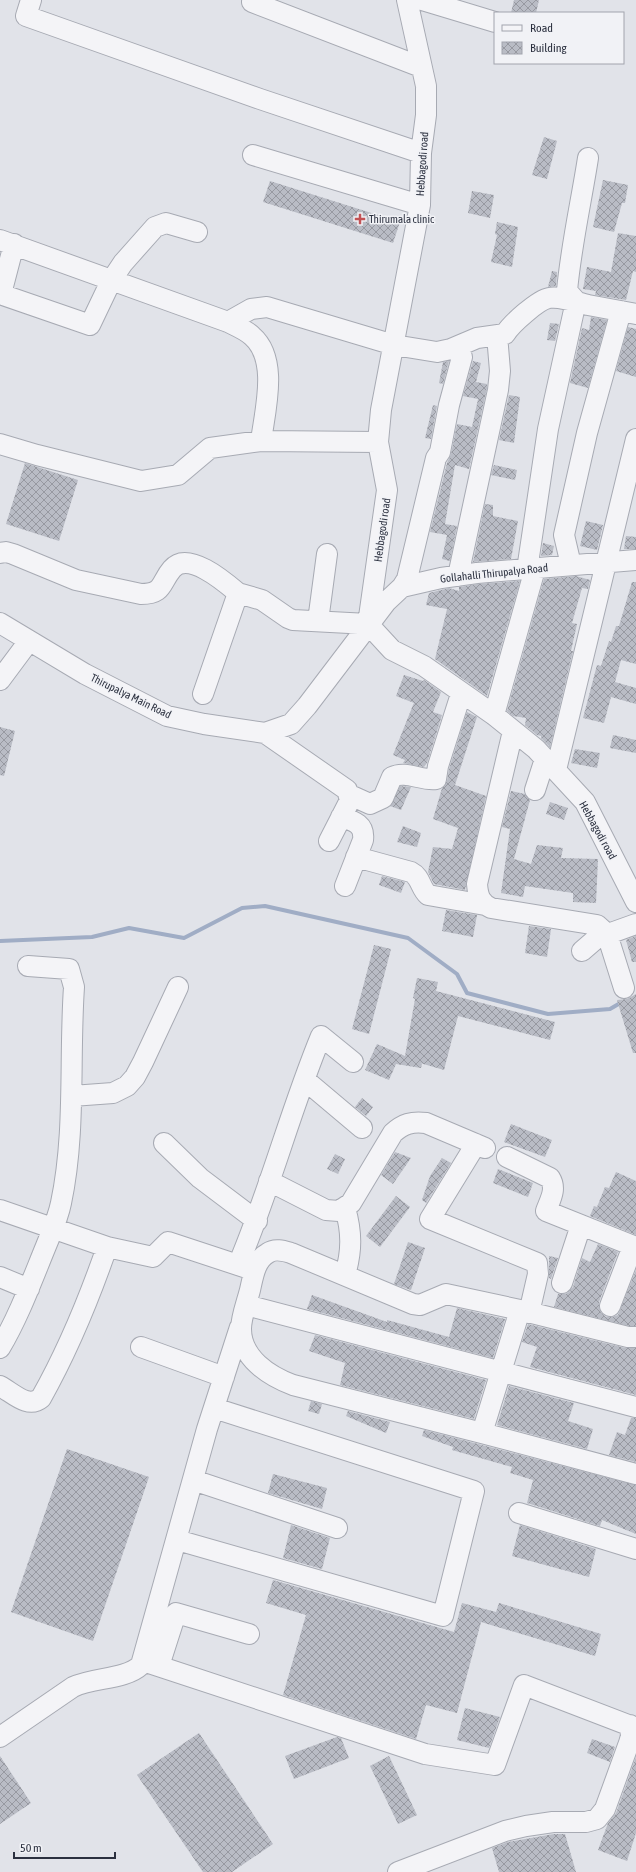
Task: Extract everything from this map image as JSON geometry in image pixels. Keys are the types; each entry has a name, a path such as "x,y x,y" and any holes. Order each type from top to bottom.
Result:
{"street":[{"path":"31,0 26,16 260,100 421,153"},
{"name":"Hebbagodi road","path":"407,0 426,86 426,115 421,153 420,205 381,410 378,442 387,490 368,624 392,650 424,666 494,715 536,749 585,802 636,902"},
{"path":"422,0 494,22"},
{"path":"252,2 421,66"},
{"path":"253,155 420,205"},
{"path":"576,301 567,291 570,255 578,221 588,158"},
{"path":"198,232 166,223 155,227 123,263 111,281 90,325 0,294 7,242 111,281 228,322 252,336 261,346 266,358 269,372 261,441"},
{"path":"228,322 251,309 267,307 394,345 443,351 477,338 505,334 509,327 534,306 547,298 553,297 628,312 587,433 564,535 571,565"},
{"path":"494,715 531,570 548,429 576,301"},
{"path":"458,576 498,390 500,371 497,335"},
{"path":"0,553 13,554 82,582 141,594 150,594 157,591 163,586 175,566 182,563 212,572 238,593 262,600 288,618 368,624 386,602 402,587 407,579 436,458 440,452 449,405 462,357"},
{"path":"535,790 550,765 607,562 618,518 622,491 636,439"},
{"path":"0,444 37,455 141,481 178,475 210,448 261,441 378,442"},
{"path":"318,621 327,554"},
{"name":"Gollahalli Thirupalya Road","path":"402,587 458,576 636,560"},
{"path":"203,694 238,593"},
{"name":"Thirupalya Main Road","path":"0,623 85,674 167,716 204,724 265,733 291,724 307,706 368,624"},
{"path":"0,680 29,641"},
{"path":"265,733 343,786 350,795 370,804 383,798 392,777 397,774 427,780 436,780 438,766 462,694"},
{"path":"485,905 480,899 477,884 513,731"},
{"path":"329,841 350,800 350,795"},
{"path":"341,817 357,822 363,830 363,840 345,886"},
{"path":"356,857 411,872 418,876 425,892 428,895 485,905 491,908 597,925 607,934 624,988"},
{"path":"582,951 596,938 636,924"},
{"path":"0,1348 29,1289 46,1244 54,1230 66,1177 72,1096 74,987 72,977 69,969 28,966"},
{"path":"72,1096 113,1093 127,1086 135,1077 143,1062 178,987"},
{"path":"151,1663 176,1540 214,1408 246,1305 246,1268 268,1181 321,1036 353,1062"},
{"path":"305,1080 362,1128"},
{"path":"268,1181 326,1210 332,1211 345,1208 351,1203 392,1133 401,1126 417,1122 426,1123 481,1146 430,1219 537,1263 538,1274 525,1312 501,1372 482,1433"},
{"path":"164,1143 200,1178 257,1220"},
{"path":"507,1157 550,1178 553,1182 554,1188 546,1211 634,1247 610,1306"},
{"path":"345,1208 349,1222 352,1245 345,1275"},
{"path":"0,1210 54,1230 107,1247 153,1257 168,1242 246,1268 260,1260 268,1252 279,1250 291,1253 413,1304 420,1305 446,1294 628,1337 636,1337"},
{"path":"562,1283 581,1225"},
{"path":"0,1386 29,1403 35,1403 41,1398 70,1342 94,1284 107,1247"},
{"path":"0,1277 29,1289"},
{"path":"246,1305 636,1407"},
{"path":"240,1328 244,1346 248,1354 264,1370 278,1379 293,1385 636,1474"},
{"path":"141,1347 224,1378"},
{"path":"176,1540 443,1616 474,1491 214,1408"},
{"path":"193,1480 337,1528"},
{"path":"519,1513 636,1549"},
{"path":"0,1736 73,1686 83,1682 127,1674 151,1663 176,1613 249,1634"},
{"path":"151,1663 425,1754 495,1765 524,1685 633,1726 629,1743 605,1809 597,1819 586,1822 553,1822 505,1831 398,1872"}],"building":[{"path":"514,0 539,0 536,12 511,12"},
{"path":"544,137 557,141 547,179 532,175"},
{"path":"603,180 628,185 625,203 622,203 614,232 593,227"},
{"path":"270,181 400,222 393,243 263,202"},
{"path":"472,191 494,195 490,218 468,213"},
{"path":"497,222 518,227 512,267 491,262 497,235 495,234"},
{"path":"618,233 636,236 636,272 633,271 626,300 595,295 596,291 583,289 587,267 611,272"},
{"path":"552,271 557,272 556,286 548,287"},
{"path":"591,317 607,320 588,388 570,383 582,328 589,330"},
{"path":"550,323 559,324 555,341 547,340"},
{"path":"628,327 636,329 636,377 616,371"},
{"path":"449,361 443,384 439,383 443,362"},
{"path":"473,361 481,363 476,382 487,384 487,388 469,469 455,465 445,524 457,526 450,561 442,559 447,535 430,532 447,463 451,454 457,424 472,427 478,399 463,396"},
{"path":"509,395 520,397 514,443 499,440"},
{"path":"433,405 437,406 431,439 425,438"},
{"path":"25,463 78,480 59,541 6,524"},
{"path":"494,465 517,470 515,480 491,475"},
{"path":"485,504 493,505 493,516 518,521 511,559 473,562"},
{"path":"586,521 603,525 597,550 580,546"},
{"path":"626,536 636,537 636,549 624,549"},
{"path":"543,543 554,546 552,555 541,556"},
{"path":"576,576 590,580 588,589 582,588 572,623 577,624 571,651 573,651 550,747 541,738 541,736 537,735 525,725 526,718 513,716 507,711 544,579"},
{"path":"520,581 487,696 435,659 447,609 426,605 429,593 449,588 459,591 459,587 478,584"},
{"path":"632,582 636,582 636,664 621,660 615,682 636,688 636,704 611,697 604,723 583,718 597,665 601,666 609,641 611,642 616,626 619,626"},
{"path":"404,675 423,681 424,680 441,692 433,712 442,715 427,763 424,767 403,763 405,760 393,755 414,703 396,696"},
{"path":"467,712 477,717 455,785 486,796 465,890 434,884 428,872 433,847 452,849 458,828 433,819 442,788 447,781 449,769"},
{"path":"0,727 15,731 4,776 0,775"},
{"path":"613,735 636,740 636,753 610,748"},
{"path":"575,749 600,753 597,768 571,763"},
{"path":"400,786 411,787 401,810 390,806"},
{"path":"511,791 525,794 530,800 514,859 531,864 537,845 563,848 561,858 598,859 596,903 573,902 573,893 525,886 523,897 501,893 510,829 502,827"},
{"path":"550,802 568,808 564,820 546,814"},
{"path":"403,826 421,833 417,847 397,842"},
{"path":"382,876 405,882 401,893 379,885"},
{"path":"446,910 477,915 473,937 442,931"},
{"path":"529,926 551,929 547,957 525,953"},
{"path":"636,936 636,962 632,962 626,940"},
{"path":"374,945 391,949 369,1034 352,1029"},
{"path":"417,978 438,982 436,991 555,1022 550,1040 458,1016 444,1070 420,1063 422,1064 421,1068 396,1064 389,1080 365,1070 377,1044 405,1056 415,999 413,998"},
{"path":"636,994 636,1053 633,1053 617,1000 627,999"},
{"path":"362,1098 373,1107 366,1116 355,1107"},
{"path":"511,1124 552,1140 545,1157 504,1142"},
{"path":"395,1152 411,1158 393,1184 381,1175"},
{"path":"335,1154 345,1159 338,1174 327,1169"},
{"path":"442,1158 451,1163 426,1203 422,1200 430,1176"},
{"path":"498,1169 533,1183 528,1197 493,1183"},
{"path":"616,1172 636,1181 636,1235 590,1216 594,1206 597,1207 605,1187 609,1188"},
{"path":"396,1196 410,1207 380,1247 366,1236"},
{"path":"408,1242 425,1248 411,1290 394,1284"},
{"path":"598,1244 618,1252 599,1302 601,1313 606,1317 618,1315 636,1270 636,1326 629,1326 554,1307 558,1294 565,1294 573,1287 582,1258 590,1262"},
{"path":"549,1256 558,1258 551,1279 549,1278"},
{"path":"312,1295 387,1322 387,1320 449,1337 457,1308 505,1319 493,1358 307,1309"},
{"path":"528,1324 625,1348 636,1348 636,1395 530,1367 537,1347 522,1342"},
{"path":"315,1335 486,1380 474,1419 340,1385 345,1363 309,1351"},
{"path":"509,1386 574,1403 568,1421 593,1429 587,1449 497,1425"},
{"path":"311,1401 322,1404 319,1414 308,1411"},
{"path":"348,1411 390,1422 386,1433 346,1416"},
{"path":"631,1418 636,1418 636,1462 609,1455 617,1432 625,1435"},
{"path":"424,1430 636,1485 636,1534 602,1520 600,1526 527,1503 533,1480 510,1473 512,1467 452,1450 453,1447 422,1436"},
{"path":"67,1449 149,1477 93,1641 11,1612"},
{"path":"273,1474 327,1488 322,1509 268,1493"},
{"path":"291,1525 330,1538 322,1569 283,1558"},
{"path":"520,1525 596,1549 589,1577 512,1556"},
{"path":"273,1580 454,1632 462,1603 496,1612 499,1603 601,1634 595,1656 481,1622 457,1713 426,1705 416,1739 283,1695 306,1615 266,1603"},
{"path":"465,1708 500,1717 489,1748 457,1740"},
{"path":"199,1733 273,1844 232,1872 203,1872 137,1775"},
{"path":"337,1737 341,1738 349,1758 294,1779 285,1756"},
{"path":"592,1739 615,1747 610,1762 587,1753"},
{"path":"0,1756 31,1803 0,1824"},
{"path":"389,1756 417,1815 398,1824 370,1766"},
{"path":"636,1757 636,1833 627,1861 598,1850 608,1823 616,1813"},
{"path":"554,1834 565,1834 576,1872 499,1872 492,1848 508,1842"}],"waterway":[{"path":"0,941 92,937 129,928 184,938 242,908 265,906 408,938 457,974 467,993 548,1014 610,1009 622,1002"}],"place":[{"name":"Thirumala clinic","path":"360,219"}]}
